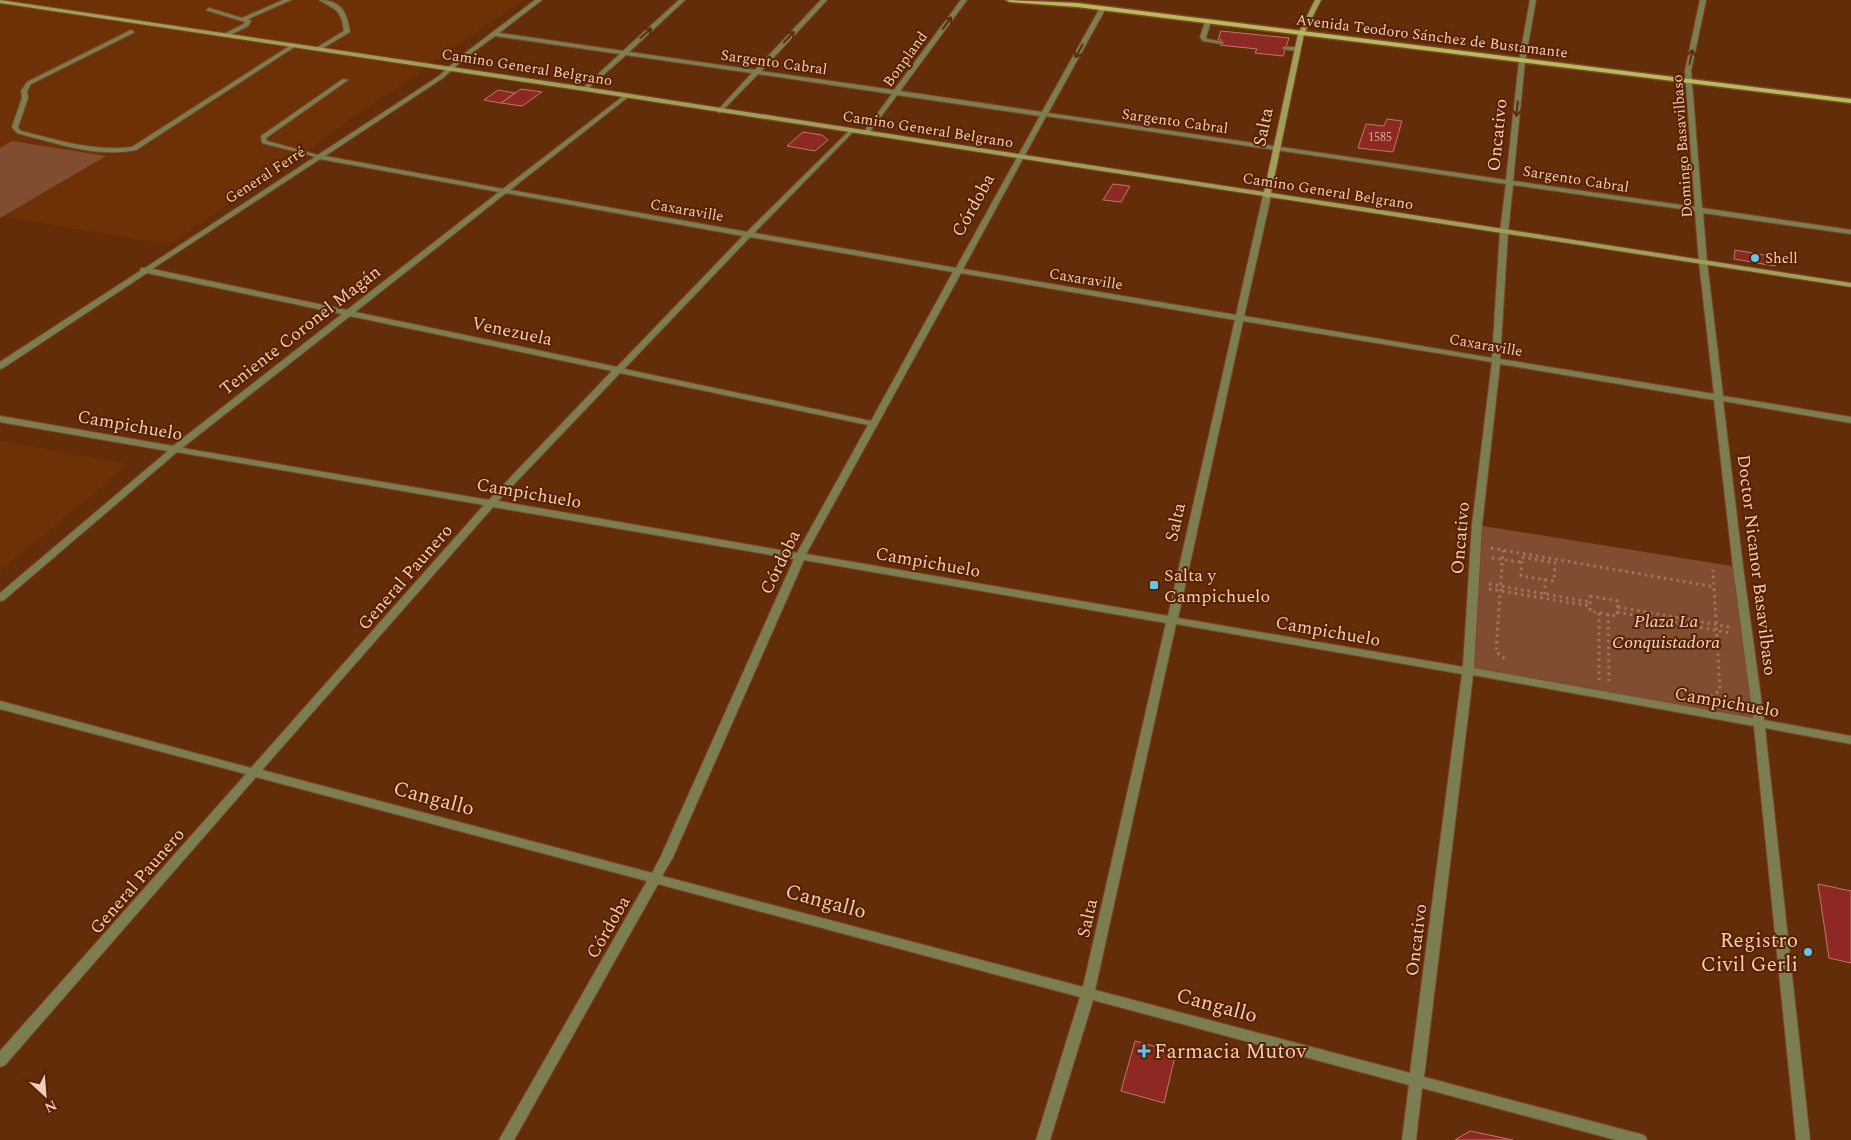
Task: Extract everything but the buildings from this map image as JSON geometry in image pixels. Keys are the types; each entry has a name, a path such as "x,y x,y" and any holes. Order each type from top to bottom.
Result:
{"main road":[{"name":"Avenida Teodoro Sánchez de Bustamante","path":"1010,0 1103,8 1851,101"}],"street":[{"path":"244,19 288,0"},
{"path":"318,49 347,32 342,12 338,6 322,0"},
{"name":"General Ferré","path":"0,366 319,157 449,69 539,0"},
{"path":"584,89 682,0"},
{"path":"720,111 824,0"},
{"name":"Bonpland","path":"866,133 964,0"},
{"name":"Salta","path":"1043,1140 1088,994 1267,196 1301,34 1318,0"},
{"name":"Oncativo","path":"1409,1140 1468,671 1473,583 1496,360 1504,232 1522,61 1533,0"},
{"name":"Domingo Basavilbaso","path":"1703,0 1688,71 1703,262"},
{"name":"Camino General Belgrano","path":"0,1 584,89 1851,285"},
{"name":"Córdoba","path":"506,1140 656,878 800,557 1103,8"},
{"path":"210,10 248,21 246,25 226,35"},
{"path":"1208,22 1203,37 1205,40 1221,43"},
{"path":"130,32 29,83 24,91 26,98 15,127 19,132 99,151 113,152 134,149 293,46"},
{"name":"Sargento Cabral","path":"495,34 1851,232"},
{"path":"1285,48 1298,49"},
{"name":"Caxaraville","path":"345,80 263,137 264,142 319,157 503,192 956,272 1239,317 1851,420"},
{"name":"Teniente Coronel Magán","path":"0,598 175,449 626,96"},
{"name":"General Paunero","path":"0,1061 491,503 748,235 852,131"},
{"name":"Doctor Nicanor Basavilbaso","path":"1703,262 1759,724 1803,1140"},
{"name":"Venezuela","path":"144,270 874,424"},
{"name":"Campichuelo","path":"0,419 1468,671 1851,740"},
{"name":"Cangallo","path":"0,705 1640,1140"}],"path":[{"path":"1476,550 1503,550 1545,556 1715,587"},
{"path":"1476,550 1502,559 1521,562"},
{"path":"1503,550 1496,652 1506,660 1516,662"},
{"path":"1545,556 1545,561"},
{"path":"1522,557 1555,563 1554,581 1521,576 1521,562 1522,557"},
{"path":"1702,695 1712,697 1720,690 1713,570"},
{"path":"1545,580 1545,594"},
{"path":"1473,583 1590,604"},
{"path":"1500,588 1545,594 1590,604"},
{"path":"1590,596 1618,601 1618,607 1617,616 1590,611 1590,596"},
{"path":"1618,607 1717,625 1747,633"},
{"path":"1618,612 1717,631 1747,633"},
{"path":"1599,613 1599,677 1604,696"},
{"path":"1604,696 1609,678 1608,614"},
{"path":"1590,675 1618,680"}],"shaded area":[{"path":"0,0 523,0 169,245 0,216"},
{"path":"0,441 129,464 0,571"}],"green space":[{"path":"12,141 106,156 0,218 0,148"},
{"name":"Plaza La Conquistadora","path":"1477,525 1738,567 1759,724 1468,671"}],"place":[{"name":"Shell","path":"1755,258"},
{"name":"Salta y Campichuelo","path":"1154,585"},
{"name":"Registro Civil Gerli","path":"1808,952"},
{"name":"Farmacia Mutov","path":"1144,1051"}]}
